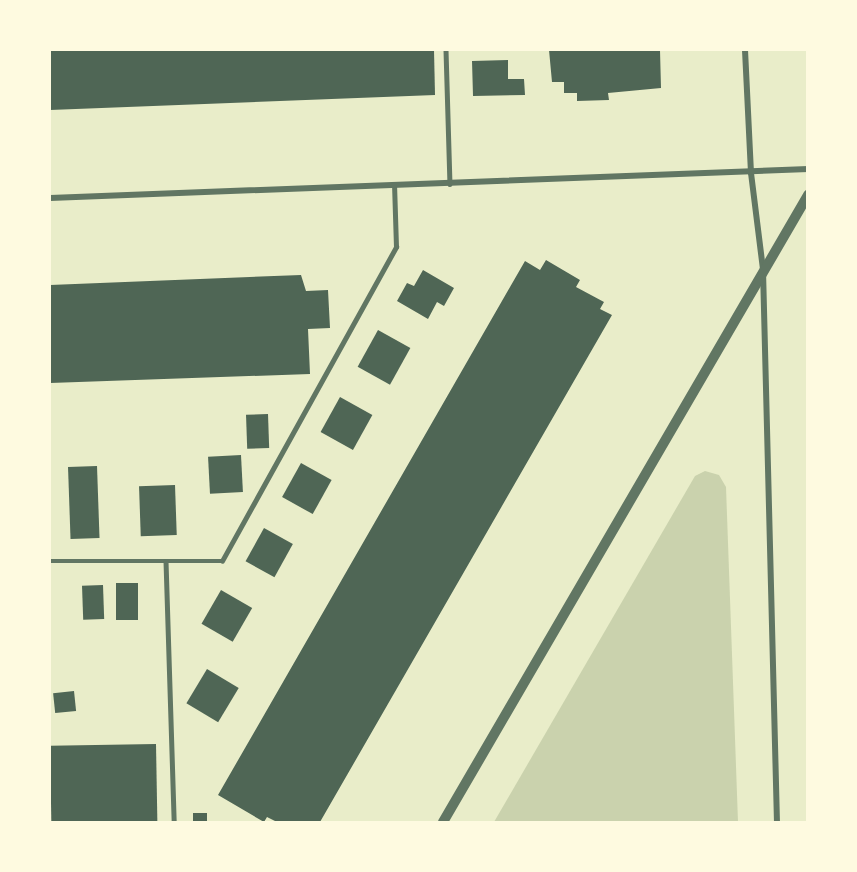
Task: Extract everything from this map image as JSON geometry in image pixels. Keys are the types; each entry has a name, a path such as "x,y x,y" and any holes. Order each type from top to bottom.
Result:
{"street":[{"path":"746,50 751,173 763,270 777,822"},
{"path":"50,198 751,173 807,169"},
{"path":"443,822 807,195"}],"lane":[{"path":"446,50 450,184"},
{"path":"50,561 222,561 396,247 394,185"},
{"path":"166,561 174,822"}],"green space":[{"path":"705,471 719,475 726,487 738,822 494,822 695,476"}],"building":[{"path":"50,50 434,50 435,95 50,110"},
{"path":"549,50 660,50 661,88 608,93 609,100 577,101 577,93 564,93 564,82 552,82"},
{"path":"508,60 508,79 524,79 525,95 473,96 472,61"},
{"path":"546,260 580,280 576,287 604,302 600,309 612,315 320,822 277,822 267,817 264,822 218,795 525,261 540,270"},
{"path":"423,270 454,288 444,306 437,302 428,319 397,301 407,283 414,286"},
{"path":"301,275 306,291 328,290 330,328 308,329 310,374 50,383 50,285"},
{"path":"378,330 410,348 390,385 358,367"},
{"path":"340,397 372,415 353,450 321,432"},
{"path":"268,414 269,448 247,449 246,415"},
{"path":"241,455 243,492 210,494 208,457"},
{"path":"301,463 332,480 313,514 282,497"},
{"path":"97,466 100,538 71,539 68,467"},
{"path":"175,485 177,535 141,536 139,486"},
{"path":"264,528 293,544 274,577 246,561"},
{"path":"116,583 138,583 138,620 116,620"},
{"path":"103,585 104,619 83,620 82,586"},
{"path":"221,590 252,608 233,642 202,624"},
{"path":"207,669 239,688 218,722 186,703"},
{"path":"74,691 76,711 55,713 53,693"},
{"path":"156,744 157,822 51,822 50,746"},
{"path":"193,813 207,813 207,822 193,822"}]}
